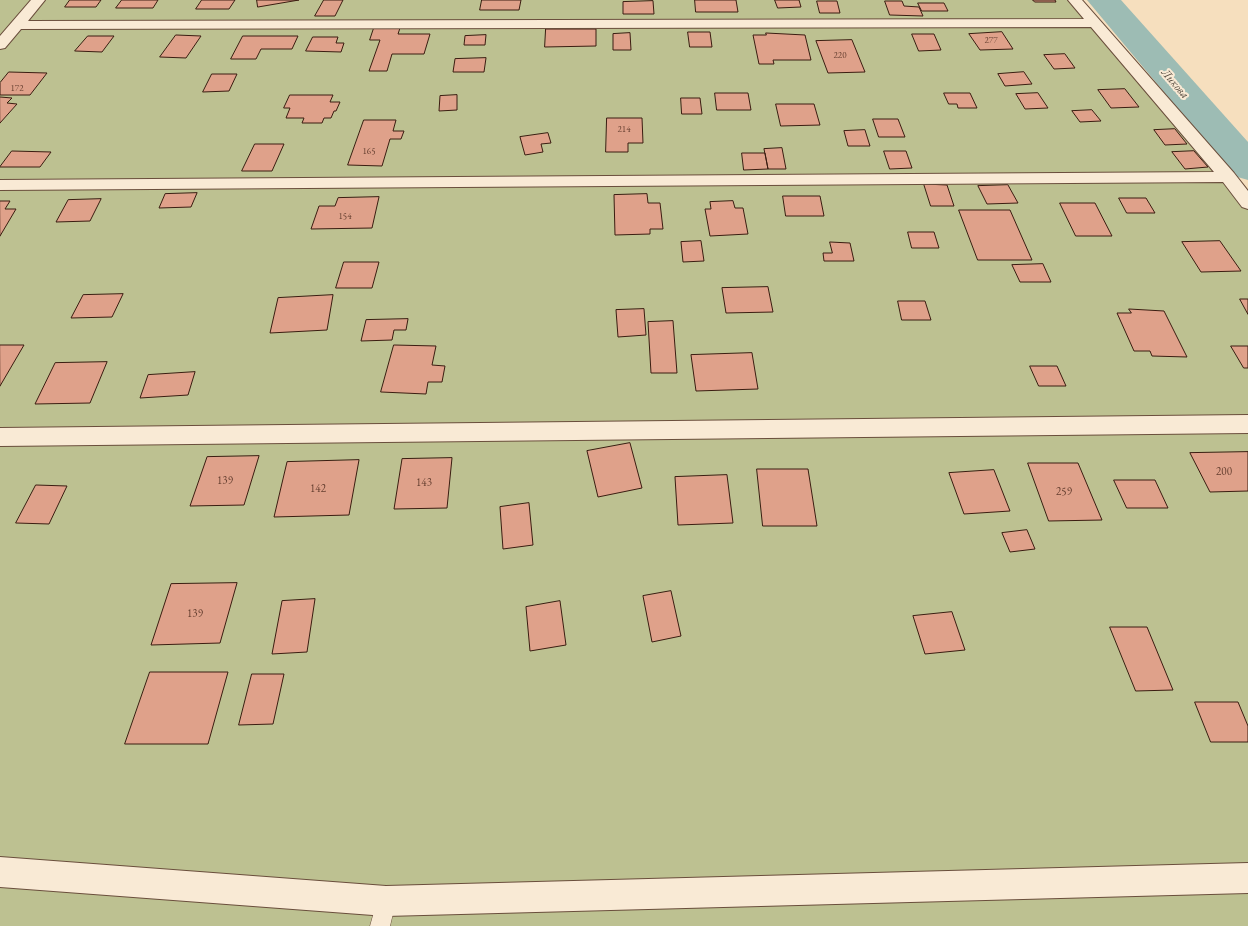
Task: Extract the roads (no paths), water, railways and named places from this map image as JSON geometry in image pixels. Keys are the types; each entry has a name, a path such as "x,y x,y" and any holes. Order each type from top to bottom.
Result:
{"street":[{"path":"0,45 38,0"},
{"path":"1074,0 1228,177 1248,203"},
{"path":"17,25 1094,24"},
{"path":"0,185 1228,177"},
{"path":"0,437 1248,424"},
{"path":"0,872 383,914 1248,878"}],"waterway":[{"name":"Ликова","path":"1103,0 1248,167"}]}
